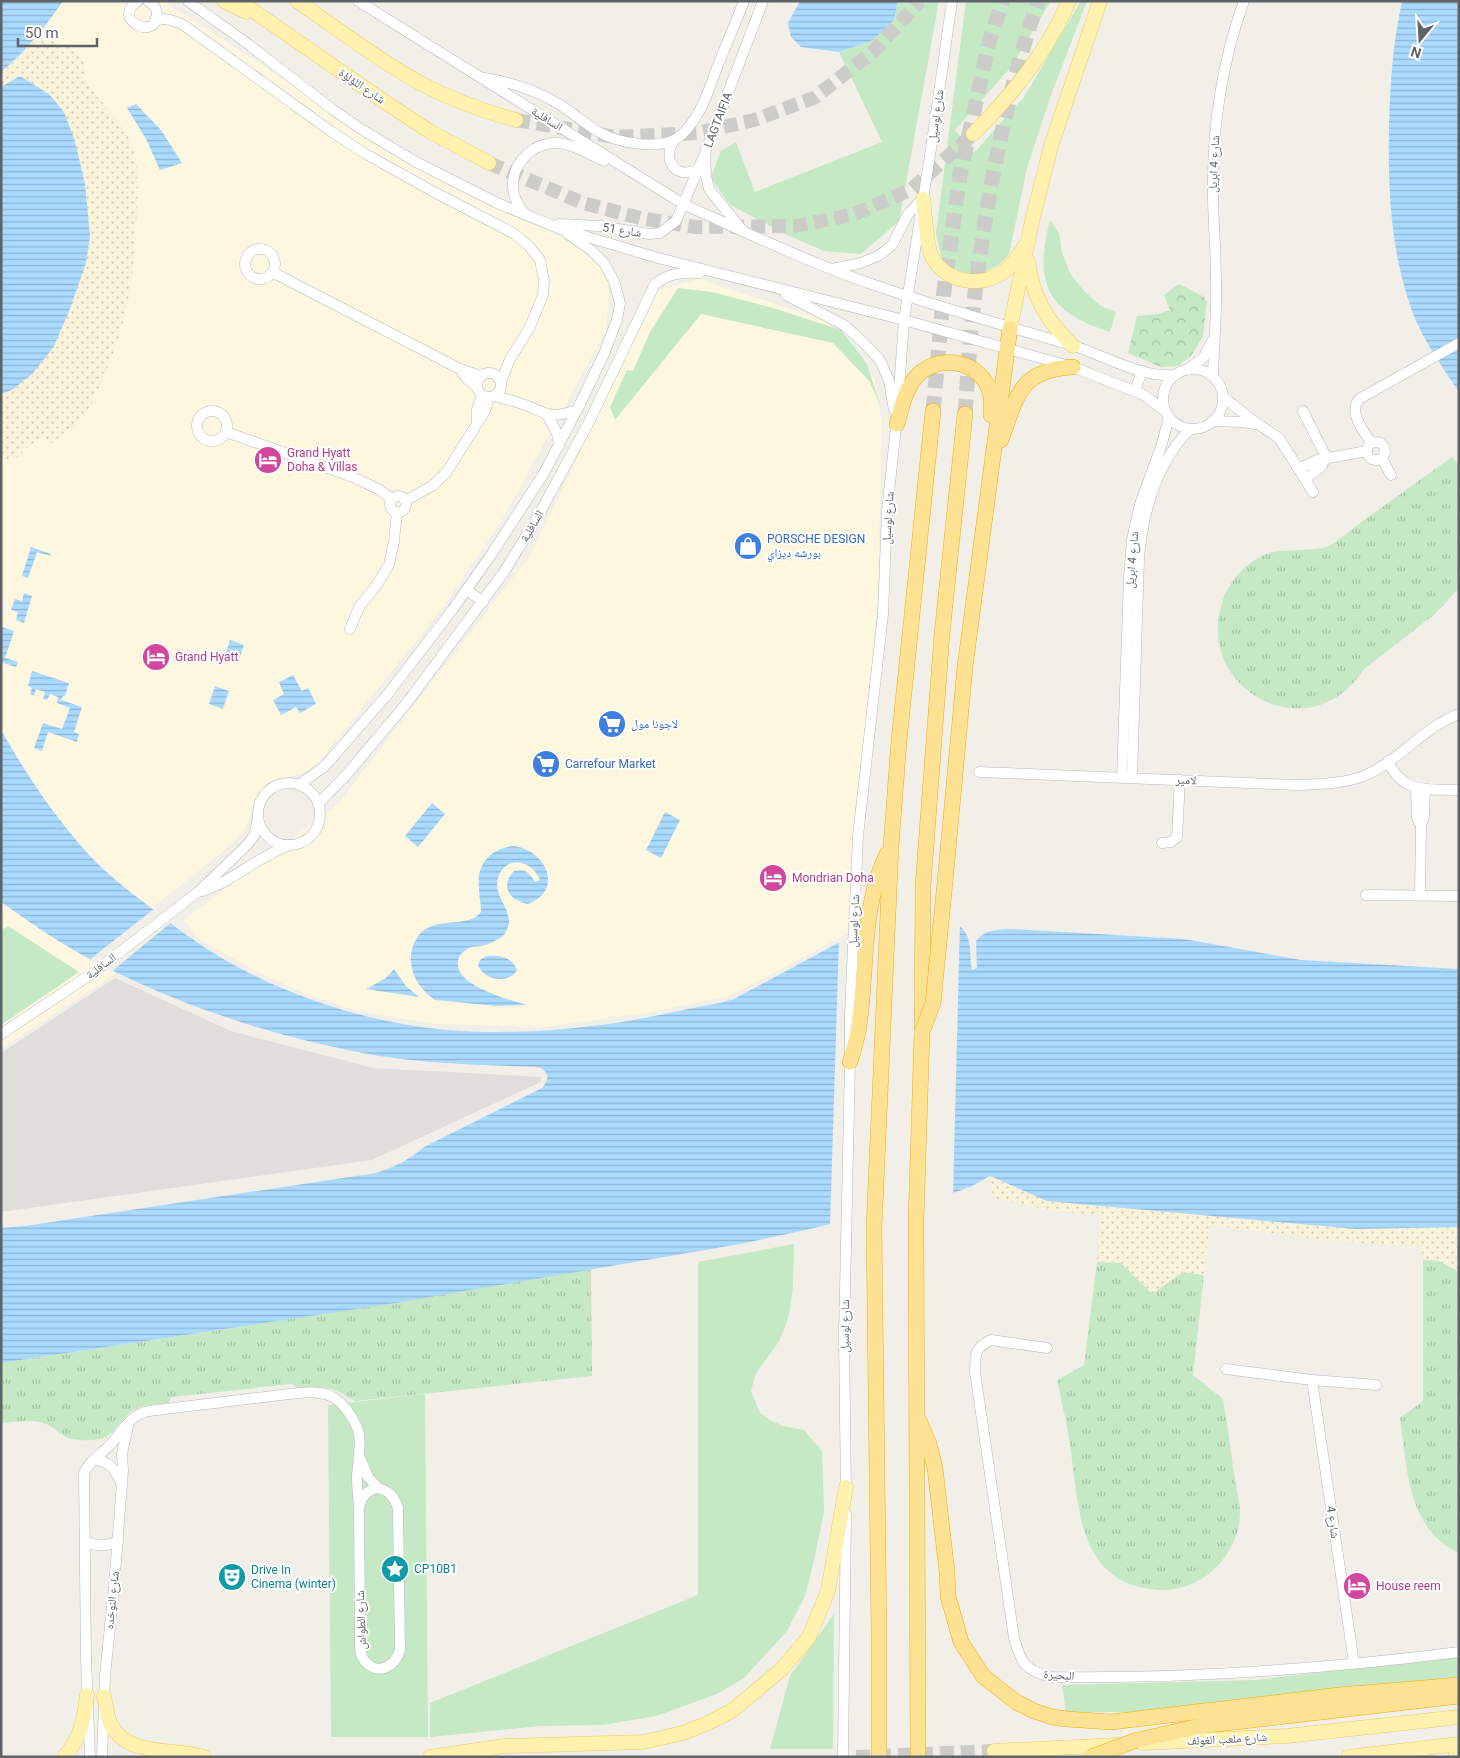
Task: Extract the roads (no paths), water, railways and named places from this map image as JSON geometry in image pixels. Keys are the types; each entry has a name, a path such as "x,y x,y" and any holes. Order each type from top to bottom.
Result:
{"highway":[{"path":"922,1032 933,1004 965,667 1010,328"},
{"path":"897,424 904,399 918,375 929,367 942,363 954,362 967,365 984,381 992,404 990,472"},
{"path":"990,472 1012,406 1024,387 1032,379 1045,371 1073,367"},
{"path":"879,1757 874,1228 890,846 933,410"},
{"path":"918,1757 916,1222 922,1032 923,886 942,634 965,414"},
{"path":"850,1062 858,1032 872,901 880,867 890,846"},
{"path":"916,1410 929,1444 935,1468 948,1596 960,1642 982,1676 1025,1707 1052,1717 1111,1722 1340,1695 1459,1685"},
{"path":"1091,1757 1134,1741 1200,1726 1459,1696"}],"main road":[{"path":"224,1 240,10 262,18"},
{"name":"شارع اللؤلؤة","path":"239,1 421,126 490,163"},
{"path":"297,1 381,59 424,85 468,105 516,120"},
{"path":"973,134 994,113 1027,73 1063,16 1069,1"},
{"path":"1010,328 1051,146 1100,1"},
{"path":"923,200 932,256 940,266 960,280 976,283 1006,270 1028,242"},
{"path":"1028,242 1030,277 1035,294 1051,322 1073,346"},
{"path":"430,1757 504,1746 643,1742 683,1733 733,1710 782,1669 809,1637 828,1591 846,1487"},
{"path":"64,1757 75,1744 80,1734 87,1695"},
{"path":"104,1696 110,1723 123,1741 130,1746 148,1751 178,1752 204,1757"},
{"name":"شارع ملعب الغولف","path":"994,1751 1287,1736 1459,1718"},
{"path":"1348,1757 1459,1744"},
{"path":"1455,1757 1459,1756"}],"street":[{"path":"138,1 130,11 130,16 134,24 142,27 151,25 156,18 156,10 148,1"},
{"name":"السافلية","path":"188,1 248,44 332,109 388,146 470,190 561,229 591,250 604,263 614,281 620,303 617,320 608,345 559,446 522,507 467,590 387,695 324,767 298,785"},
{"name":"السافلية","path":"358,1 683,204 831,269 908,296"},
{"path":"477,76 511,82 530,90 558,104 609,138 639,144 673,141 691,125 700,108 744,1"},
{"name":"LAGTAIFIA","path":"744,232 710,188 706,176 705,153 763,1"},
{"name":"شارع لوسيل","path":"843,1757 846,1572 844,1336 850,1014 858,836 883,614 887,511 897,424 904,320 952,1"},
{"name":"شارع 4 ابريل","path":"1215,379 1213,375 1216,277 1212,190 1216,127 1230,48 1244,1"},
{"path":"156,18 182,24 332,132 364,153 513,234 529,246 540,260 544,281 543,295 529,329 510,359 494,392 477,409 477,422 470,436 446,473 432,486 405,501"},
{"path":"673,141 668,155 670,163 675,169 690,173 698,170"},
{"path":"525,214 518,205 513,183 515,172 520,162 537,147 559,143 570,146 634,174"},
{"name":"شارع 51","path":"551,224 600,226 649,234 660,233 676,221 705,153"},
{"path":"831,269 862,263 880,255 892,245 908,214 923,200"},
{"name":"السافلية","path":"561,229 658,258 904,320"},
{"path":"272,272 460,369 481,376 492,373 510,359"},
{"name":"السافلية","path":"318,804 348,773 406,704 504,572 536,520 600,401 655,284 670,274 687,272 733,276"},
{"path":"772,287 844,325 870,349 880,360 889,381 897,424"},
{"path":"908,296 1073,346 1142,372 1158,375 1176,375"},
{"path":"904,320 1006,350 1073,367 1135,391 1152,400 1167,415 1178,425 1190,429 1202,428 1213,421 1219,414 1223,397 1219,384 1215,379 1202,371 1187,370 1176,375 1167,384 1163,395 1167,415"},
{"name":"شارع 4 ابريل","path":"1187,370 1200,362 1204,357 1211,344 1215,330"},
{"path":"1298,469 1315,460 1326,459 1369,447 1378,442 1384,446 1386,453 1382,459 1375,460 1369,457 1369,447 1354,412 1359,399 1459,344"},
{"path":"460,369 467,379 476,386 479,393 494,392 546,415 562,414 577,410"},
{"path":"1135,391 1142,372"},
{"path":"492,373 498,376 494,392"},
{"path":"476,386 476,382 481,376"},
{"path":"1223,397 1279,438 1313,492"},
{"path":"1302,411 1326,459"},
{"path":"546,415 557,433 559,446"},
{"name":"شارع 4 ابريل","path":"1127,778 1131,648 1140,542 1148,494 1163,442 1167,415"},
{"path":"1213,421 1251,423 1268,430"},
{"name":"شارع 4 ابريل","path":"1148,494 1168,457 1190,429"},
{"path":"226,432 353,477 380,490 392,499"},
{"path":"1305,479 1322,466 1326,459"},
{"path":"1382,459 1391,475"},
{"path":"392,499 400,496 405,501 405,507 402,511 398,512"},
{"path":"392,499 391,506 398,512"},
{"path":"350,629 359,607 376,586 389,565 398,512"},
{"path":"467,590 483,602"},
{"name":"لامير","path":"978,772 1297,785 1326,784 1365,775 1388,761 1426,732 1450,717 1459,714"},
{"path":"1388,761 1391,769 1401,781 1421,789 1459,790"},
{"path":"1162,843 1172,842 1177,837 1180,780"},
{"path":"283,784 298,785 311,792 318,804 320,819 312,835 305,840 290,845 273,840 266,835 258,818 260,803 269,790 283,784"},
{"path":"1420,896 1421,825 1417,818 1421,789"},
{"name":"السافلية","path":"1,1034 90,975 198,892 247,845 254,836 258,818"},
{"name":"السافلية","path":"198,892 221,884 274,850 290,845"},
{"path":"1366,895 1459,896"},
{"name":"البحيرة","path":"1047,1348 991,1340 983,1344 975,1357 975,1372 1013,1630 1018,1653 1023,1663 1036,1673 1052,1677 1221,1673 1354,1663 1459,1652"},
{"path":"1226,1369 1312,1380 1376,1385"},
{"name":"شارع 4","path":"1312,1380 1354,1663"},
{"name":"شارع الطواش","path":"84,1473 87,1466 108,1448 122,1429 142,1412 311,1392 324,1393 336,1398 346,1407 353,1418 358,1432 360,1457 364,1471 378,1488 390,1493 395,1499 398,1508 400,1650 396,1661 381,1668 374,1667 364,1660 361,1650 357,1482 360,1457"},
{"path":"122,1484 124,1442 130,1422"},
{"path":"93,1460 109,1464 116,1472 122,1484"},
{"name":"شارع النوخده","path":"84,1473 87,1695 90,1757"},
{"name":"شارع النوخده","path":"102,1757 104,1696 122,1484"},
{"path":"359,1508 364,1495 372,1489 378,1488"},
{"path":"85,1541 93,1545 105,1546 118,1541"}],"water":[{"path":"1,1 63,1 35,38 1,72"},
{"path":"800,1 898,1 894,20 873,40 839,52 801,47 791,37 788,23"},
{"path":"1402,1 1459,1 1459,392 1417,324 1408,299 1397,256 1391,213 1389,110 1394,47"},
{"path":"20,76 49,94 64,112 75,141 85,184 90,236 86,263 68,314 53,348 32,374 12,390 1,394 1,87"},
{"path":"136,104 161,130 182,163 160,170 146,139 127,108"},
{"path":"31,547 51,554 50,556 37,552 28,578 22,576"},
{"path":"24,593 32,596 24,623 16,620 18,612 11,610 15,599 22,601"},
{"path":"2,627 14,631 5,658 18,662 16,667 1,662"},
{"path":"230,640 244,645 238,662 224,658"},
{"path":"32,671 69,683 65,696 61,700 82,707 74,732 79,734 77,742 48,732 42,751 34,748 43,723 62,729 70,708 57,703 58,697 50,694 47,700 43,699 45,692 36,689 34,696 30,694 32,688 28,686"},
{"path":"293,675 302,691 308,688 316,704 300,713 296,707 281,715 273,700 284,694 279,682"},
{"path":"215,686 229,691 223,709 209,704"},
{"path":"1,730 41,794 88,854 122,885 195,941 248,973 307,998 368,1017 429,1028 470,1031 537,1031 616,1023 720,1003 734,999 864,929 949,919 963,929 967,935 972,970 977,968 976,941 988,932 1011,929 1184,939 1301,960 1459,969 1459,1227 1356,1229 1047,1201 990,1176 970,1187 947,1195 806,1230 740,1244 383,1305 1,1363 1,1228 25,1226 376,1173 401,1163 424,1147 542,1088 546,1082 547,1074 539,1067 456,1064 394,1058 335,1048 298,1039 188,1004 118,973 52,937 1,902"},
{"path":"432,803 445,814 418,847 405,836"},
{"path":"665,812 680,820 661,858 646,850"},
{"path":"514,846 526,849 542,863 547,872 546,890 539,898 528,904 516,899 507,887 507,882 514,871 521,870 527,872 535,882 540,880 532,869 521,863 508,864 503,868 497,881 497,886 509,919 509,925 505,934 491,943 471,947 460,955 458,963 460,971 474,985 497,996 527,1005 497,1006 435,1000 426,993 413,973 411,955 416,939 425,929 442,923 468,920 481,912 479,879 483,865 498,850"},
{"path":"487,956 505,958 512,962 517,970 508,978 496,979 490,977 484,974 478,964 481,959"},
{"path":"394,969 406,986 419,997 366,989 386,978"}],"tunnel":[{"path":"516,120 615,137 697,133 754,120 814,98 874,51 920,1"},
{"path":"933,411 944,290 960,175 990,39 1003,1"},
{"path":"965,414 973,308 985,219 1007,109 1016,72 1038,1"},
{"path":"489,163 583,203 640,218 695,227 795,226 852,215 912,189 973,134"},
{"path":"856,1757 994,1751"}],"place":[{"name":"Grand Hyatt Doha & Villas","path":"268,460"},
{"name":"PORSCHE DESIGN بورشه ديزاي","path":"748,546"},
{"name":"Grand Hyatt","path":"156,657"},
{"name":"لاجونا مول","path":"612,724"},
{"name":"Carrefour Market","path":"546,764"},
{"name":"Mondrian Doha","path":"773,878"},
{"name":"CP10B1","path":"395,1569"},
{"name":"Drive In Cinema (winter)","path":"232,1577"},
{"name":"House reem","path":"1357,1586"}]}
